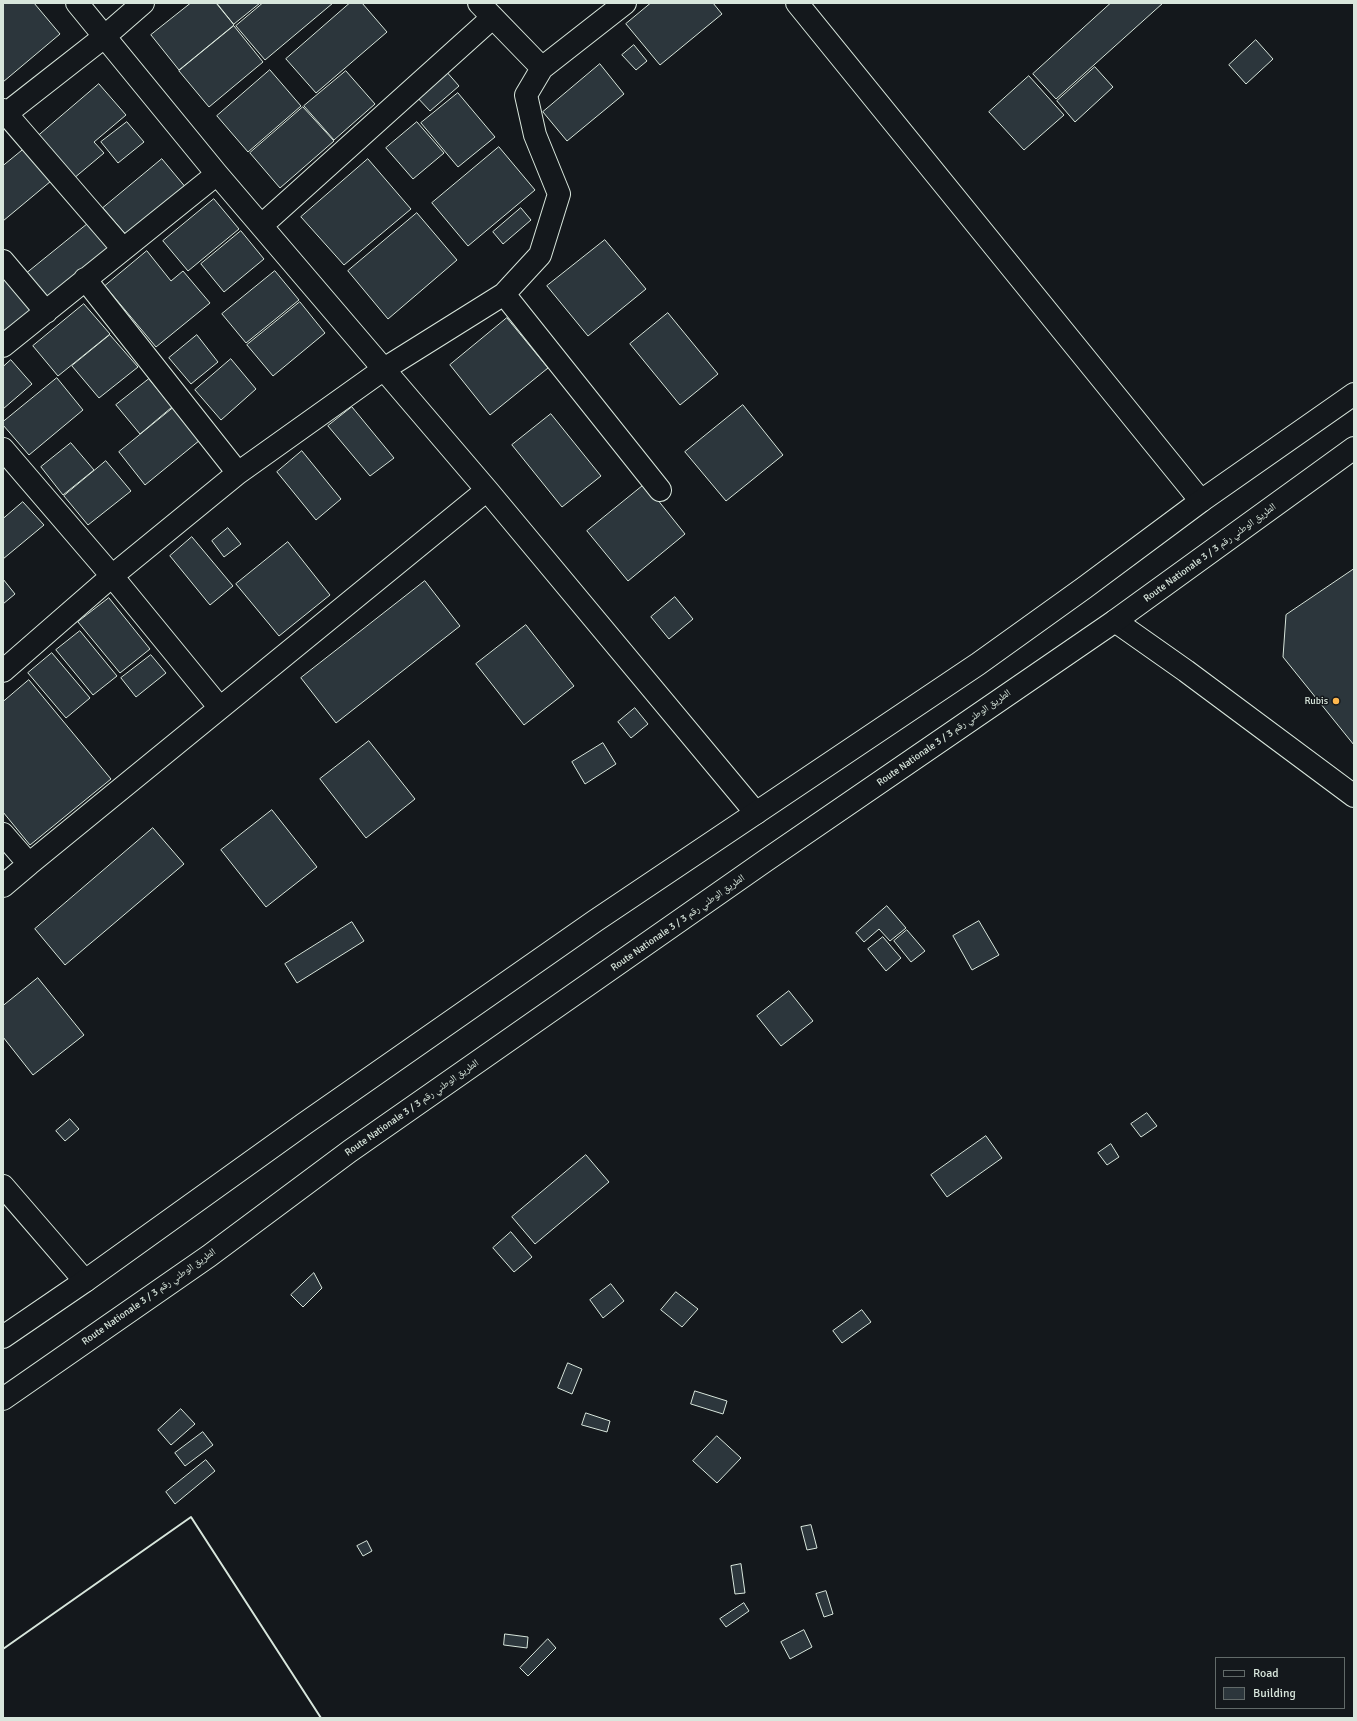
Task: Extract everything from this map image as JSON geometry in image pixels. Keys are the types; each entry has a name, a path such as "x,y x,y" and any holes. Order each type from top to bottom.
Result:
{"main road":[{"path":"76,3 217,174 487,490 756,813"},
{"path":"123,249 4,113 104,37 143,3"},
{"path":"3,671 112,576 238,473 384,369 504,294 540,256 559,194 535,135 526,95 542,68 625,3"},
{"path":"797,3 1201,501"},
{"path":"262,225 485,10 542,68"},
{"path":"3,346 217,174"},
{"path":"3,261 46,312"},
{"path":"85,279 238,473"},
{"path":"504,294 660,490"},
{"path":"3,1337 85,1281 466,1010 595,921 978,664 1201,501 1354,394"},
{"name":"Route Nationale 3 / الطريق الوطني رقم 3","path":"3,1399 209,1256 356,1146 765,861 1115,621 1354,448"},
{"path":"3,449 112,576 220,708"},
{"path":"3,886 487,490"},
{"path":"1115,621 1186,671 1354,796"},
{"path":"3,834 29,864"},
{"path":"3,1186 85,1281"}],"building":[{"path":"3,3 34,3 60,34 3,82"},
{"path":"191,3 216,3 234,25 179,70 151,35"},
{"path":"217,3 260,3 234,24"},
{"path":"263,3 333,3 265,60 236,26"},
{"path":"350,3 362,3 387,32 316,93 286,59"},
{"path":"651,3 713,3 722,14 660,65 626,24"},
{"path":"1111,3 1163,3 1056,99 1033,74"},
{"path":"234,26 263,62 209,107 179,71"},
{"path":"1256,40 1273,59 1246,84 1229,65"},
{"path":"634,45 647,61 636,70 622,55"},
{"path":"600,64 624,94 567,141 543,112"},
{"path":"1095,67 1113,87 1075,122 1057,101"},
{"path":"270,70 301,106 248,152 217,116"},
{"path":"445,70 459,86 430,111 415,95"},
{"path":"346,71 375,104 334,140 304,106"},
{"path":"1029,76 1064,115 1024,150 989,112"},
{"path":"99,84 126,115 94,142 104,153 73,179 37,137"},
{"path":"458,93 495,137 458,167 421,123"},
{"path":"303,107 334,141 280,188 250,153"},
{"path":"127,122 144,142 118,163 101,142"},
{"path":"417,122 444,153 413,179 386,148"},
{"path":"499,147 535,190 468,246 432,203"},
{"path":"24,149 51,181 3,221 3,166"},
{"path":"162,159 187,189 128,237 103,208"},
{"path":"368,159 411,209 344,265 301,217"},
{"path":"214,199 239,229 188,271 163,241"},
{"path":"521,208 531,220 503,244 493,232"},
{"path":"417,213 457,260 388,319 348,271"},
{"path":"90,222 112,250 50,300 27,273"},
{"path":"241,231 264,259 224,292 201,264"},
{"path":"605,240 646,289 588,336 547,286"},
{"path":"147,251 171,281 183,271 210,303 156,347 105,286"},
{"path":"275,271 299,300 246,343 222,314"},
{"path":"3,273 36,313 3,341"},
{"path":"300,302 325,333 273,376 247,345"},
{"path":"84,304 110,334 58,376 33,346"},
{"path":"668,313 718,374 680,405 630,344"},
{"path":"507,318 548,368 490,415 450,365"},
{"path":"110,335 138,367 99,398 72,366"},
{"path":"197,335 218,362 191,384 169,358"},
{"path":"231,359 256,389 221,420 195,390"},
{"path":"11,360 32,384 3,409 3,367"},
{"path":"57,378 83,410 29,455 3,425 3,422"},
{"path":"149,379 172,407 140,434 116,405"},
{"path":"743,405 783,455 726,501 685,452"},
{"path":"352,407 394,458 370,476 328,426"},
{"path":"173,408 200,440 145,485 119,452"},
{"path":"551,414 601,476 562,507 512,445"},
{"path":"71,443 94,470 63,495 41,467"},
{"path":"302,451 341,499 316,520 277,472"},
{"path":"106,461 131,491 88,525 64,496"},
{"path":"645,484 685,534 628,581 587,531"},
{"path":"23,502 44,525 3,559 3,519"},
{"path":"228,528 241,544 224,557 212,541"},
{"path":"192,537 233,586 210,605 170,556"},
{"path":"288,542 330,595 279,636 236,584"},
{"name":"Rubis","path":"1354,569 1354,745 1283,657 1286,615"},
{"path":"3,579 15,594 3,604"},
{"path":"425,581 460,626 336,723 301,678"},
{"path":"675,597 693,619 669,639 651,617"},
{"path":"109,598 150,649 120,673 78,622"},
{"path":"526,625 574,686 524,725 476,664"},
{"path":"80,631 117,676 93,695 56,650"},
{"path":"52,653 90,698 66,718 28,673"},
{"path":"151,655 166,673 136,697 121,678"},
{"path":"29,680 111,779 30,845 3,812 3,702"},
{"path":"635,708 648,724 631,738 618,722"},
{"path":"369,741 415,799 366,838 320,779"},
{"path":"603,743 616,764 585,784 572,762"},
{"path":"272,810 317,867 266,907 221,850"},
{"path":"153,828 184,864 65,965 35,929"},
{"path":"887,906 906,928 890,941 879,929 864,942 856,933"},
{"path":"979,921 999,955 972,970 953,936"},
{"path":"352,922 364,941 297,983 285,964"},
{"path":"907,930 925,951 911,962 894,941"},
{"path":"883,937 901,958 886,971 868,949"},
{"path":"38,978 84,1035 33,1075 3,1037 3,1006"},
{"path":"789,991 813,1021 781,1046 757,1016"},
{"path":"1147,1113 1157,1126 1141,1137 1131,1124"},
{"path":"70,1119 79,1129 65,1141 56,1131"},
{"path":"986,1136 1002,1158 947,1197 931,1175"},
{"path":"1111,1144 1119,1157 1107,1165 1098,1153"},
{"path":"586,1155 609,1182 535,1244 512,1217"},
{"path":"511,1232 532,1257 514,1272 493,1248"},
{"path":"314,1273 322,1288 303,1307 291,1295"},
{"path":"611,1284 624,1301 603,1318 590,1300"},
{"path":"676,1292 698,1309 682,1327 661,1310"},
{"path":"862,1310 871,1322 842,1343 833,1331"},
{"path":"568,1363 582,1369 572,1394 558,1388"},
{"path":"695,1391 727,1401 723,1414 691,1404"},
{"path":"181,1409 195,1424 171,1445 158,1430"},
{"path":"586,1413 610,1421 607,1432 582,1425"},
{"path":"203,1432 213,1445 185,1466 175,1453"},
{"path":"717,1436 741,1458 717,1483 693,1461"},
{"path":"206,1460 215,1471 175,1504 166,1492"},
{"path":"811,1525 817,1548 807,1550 801,1527"},
{"path":"367,1541 372,1551 363,1556 357,1546"},
{"path":"741,1564 745,1593 735,1594 731,1566"},
{"path":"826,1591 833,1614 824,1617 816,1594"},
{"path":"744,1603 749,1611 726,1627 720,1619"},
{"path":"804,1630 812,1647 790,1659 781,1642"},
{"path":"505,1634 528,1637 527,1648 504,1645"},
{"path":"548,1639 556,1648 528,1676 520,1668"}],"wall":[{"path":"3,1649 191,1517 321,1718"}],"place":[{"name":"Rubis","path":"1336,701"}]}
